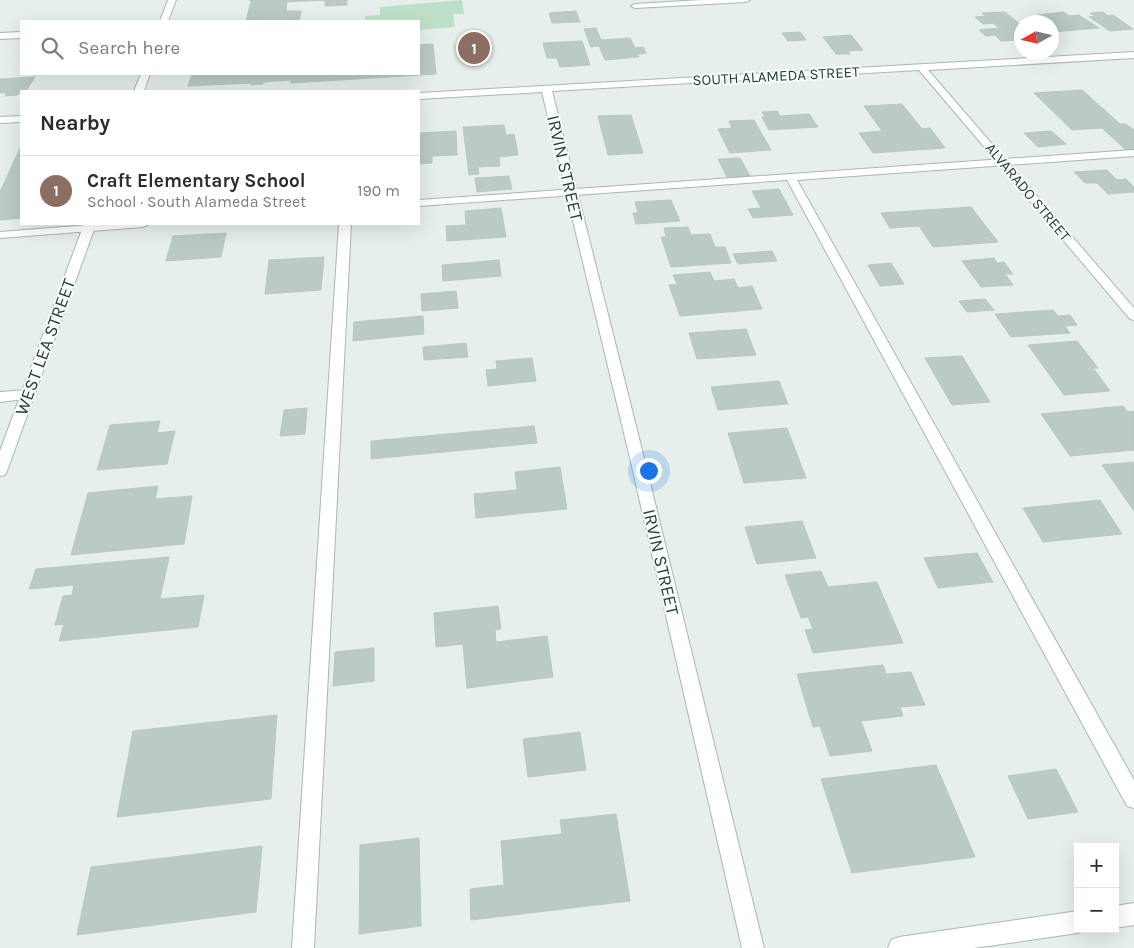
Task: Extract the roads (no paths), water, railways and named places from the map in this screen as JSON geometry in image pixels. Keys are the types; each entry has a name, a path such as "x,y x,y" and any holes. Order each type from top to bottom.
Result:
{"street":[{"path":"164,20 172,0"},
{"path":"635,6 746,0"},
{"path":"0,36 20,35"},
{"name":"SOUTH ALAMEDA STREET","path":"420,96 1134,55"},
{"name":"ALVARADO STREET","path":"922,68 1134,316"},
{"path":"139,90 146,75"},
{"name":"IRVIN STREET","path":"546,88 570,192 637,458 753,948"},
{"path":"0,120 20,119"},
{"path":"420,202 1134,153"},
{"path":"790,176 1134,798"},
{"path":"0,235 116,225"},
{"path":"302,948 345,225"},
{"name":"WEST LEA STREET","path":"0,471 89,226"},
{"path":"0,397 28,395"},
{"path":"1119,916 1134,914"},
{"path":"899,948 1074,923"}],"place":[{"name":"Craft Elementary School","path":"474,48"}]}
